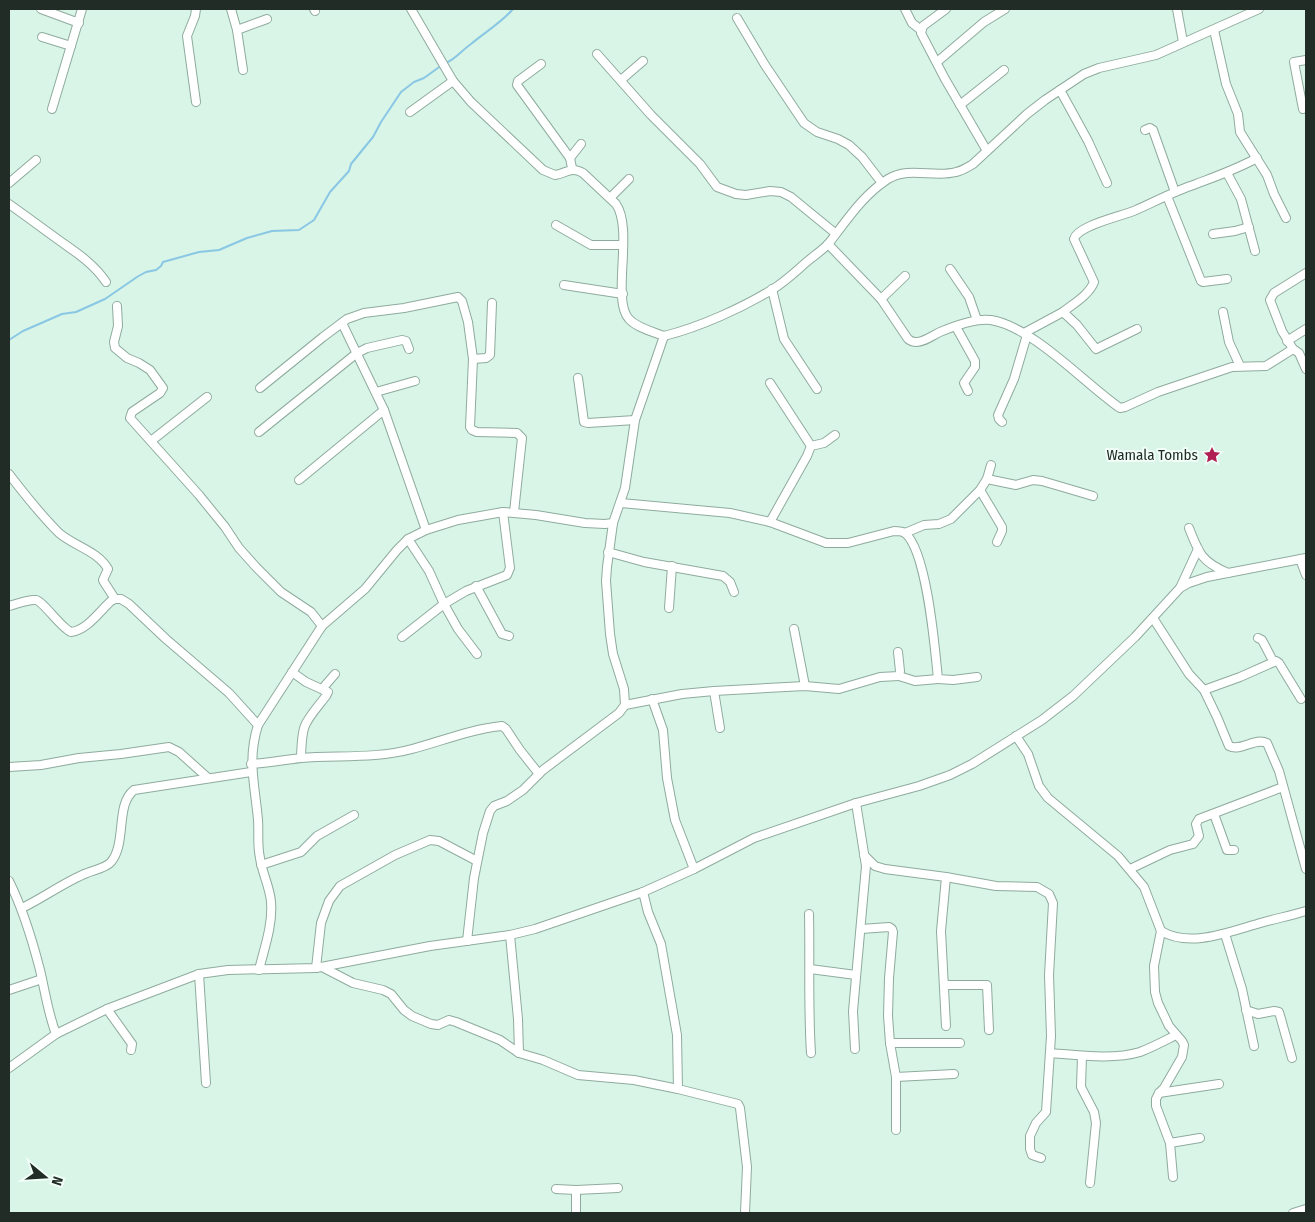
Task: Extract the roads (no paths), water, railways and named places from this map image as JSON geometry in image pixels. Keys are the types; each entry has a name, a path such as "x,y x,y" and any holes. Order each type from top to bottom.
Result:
{"street":[{"path":"41,9 79,23"},
{"path":"52,109 82,9"},
{"path":"196,9 186,36 196,102"},
{"path":"232,9 243,70"},
{"path":"411,9 453,81 472,102 543,170 555,175 572,168 582,173 610,198 620,210 622,217 625,311 630,320 664,336 677,333 720,316 772,289 828,244 866,196 891,177 906,173 955,173 973,164 1027,114 1084,74 1099,68 1156,55 1259,9"},
{"path":"905,9 912,23 920,30 945,79 987,151"},
{"path":"920,30 946,9"},
{"path":"937,62 984,22 1005,9"},
{"path":"1177,9 1183,42"},
{"path":"737,18 765,65 804,123 817,132 849,145 862,157 882,183"},
{"path":"237,30 267,19"},
{"path":"1214,30 1226,84 1238,114 1240,132 1267,175 1286,218"},
{"path":"42,37 71,46"},
{"path":"597,54 651,115 700,164 717,187 736,194 746,195 770,191 781,192 791,197 835,233"},
{"path":"1303,109 1294,62 1306,60"},
{"path":"621,80 643,61"},
{"path":"542,64 518,81 517,85 570,158 572,168"},
{"path":"960,105 1004,70"},
{"path":"410,112 453,81"},
{"path":"1060,90 1088,141 1107,183"},
{"path":"1145,130 1150,128 1153,130 1175,192"},
{"path":"570,158 582,144"},
{"path":"1002,422 998,415 1014,379 1026,334 1063,312 1081,298 1094,282 1075,241 1075,235 1106,219 1131,212 1175,192 1228,173 1257,158"},
{"path":"9,183 36,160"},
{"path":"1228,173 1241,199 1255,251"},
{"path":"610,198 629,179"},
{"path":"1167,196 1201,281 1227,279"},
{"path":"9,204 26,214 91,264 106,282"},
{"path":"556,224 591,245 622,245"},
{"path":"1213,234 1249,227"},
{"path":"828,244 881,299 908,339 914,342 977,320 1002,322 1026,334 1109,400 1123,408 1158,392 1232,367 1252,368 1266,366 1293,349"},
{"path":"950,269 969,297 977,320"},
{"path":"1306,274 1271,296 1270,300 1275,318 1287,341 1299,353 1306,369"},
{"path":"881,299 905,276"},
{"path":"564,285 623,294"},
{"path":"772,289 784,339 817,389"},
{"path":"260,388 342,323 356,315 458,297 462,301 468,322 473,359 469,423 472,430 477,432 517,433 522,438 514,512"},
{"path":"473,359 486,358 490,355 492,303"},
{"path":"117,306 118,319 114,342 116,348 127,358 150,370 162,388 160,393 130,415 130,418 199,495 239,548 270,583 305,608 322,626"},
{"path":"1063,312 1077,325 1096,349 1137,329"},
{"path":"1223,312 1229,342 1240,366"},
{"path":"342,323 384,410 426,530"},
{"path":"956,327 975,361 975,367 964,383 968,391"},
{"path":"1287,341 1306,328"},
{"path":"467,941 477,861 482,833 490,811 494,806 507,801 523,790 539,774 619,713 625,705 624,689 613,654 610,634 606,581 608,552 613,523 621,503 636,420 664,336"},
{"path":"259,432 357,352 402,340 406,341 409,349"},
{"path":"578,378 584,422 636,420"},
{"path":"376,392 415,382"},
{"path":"770,383 811,446"},
{"path":"151,441 207,397"},
{"path":"299,480 384,410"},
{"path":"811,446 824,443 834,435"},
{"path":"770,522 811,446"},
{"path":"621,503 730,513 770,522 815,540 832,544 894,531 905,533 924,525 939,524 950,520 980,490 987,479 991,465"},
{"path":"9,474 30,502 60,534 105,564 108,570 103,580 115,599"},
{"path":"987,479 1016,485 1033,480 1042,480 1093,496"},
{"path":"980,490 1002,526 997,542"},
{"path":"402,637 444,604 476,586 505,576 509,572 503,512"},
{"path":"259,970 267,939 271,902 261,865 259,849 258,819 251,768 254,738 258,725 322,626 364,589 408,539 426,530 458,520 503,512 585,523 613,523"},
{"path":"1189,528 1198,549 1211,566 1228,573"},
{"path":"905,533 913,545 922,567 930,612 938,679"},
{"path":"408,539 429,571 458,629 477,654"},
{"path":"9,1068 56,1034 107,1009 200,974 228,970 319,967 430,946 535,930 643,892 694,870 754,838 856,803 919,786 950,775 972,764 1042,720 1073,696 1135,637 1180,588 1198,549"},
{"path":"608,552 644,562 723,576 730,582 734,592"},
{"path":"1180,588 1189,583 1228,573 1303,559 1306,575"},
{"path":"669,608 672,566"},
{"path":"476,586 502,634 509,636"},
{"path":"9,606 36,600 71,632 85,626 111,601 121,599 229,693 258,725"},
{"path":"1153,618 1189,674 1204,690 1229,746 1234,748 1265,742 1278,766 1306,869"},
{"path":"794,629 805,686"},
{"path":"1258,638 1262,640 1274,661 1279,663 1301,700"},
{"path":"898,652 900,671 898,676"},
{"path":"1204,690 1240,677 1274,661"},
{"path":"292,672 306,682 327,691 328,694 308,718 301,732 301,758"},
{"path":"322,689 335,674"},
{"path":"625,705 682,694 714,691 805,686 839,689 880,678 898,676 915,681 978,677"},
{"path":"714,691 720,728"},
{"path":"652,700 663,730 669,792 675,820 694,870"},
{"path":"22,908 84,874 103,868 111,862 120,839 126,800 134,790 208,778 301,758 351,758 412,750 467,733 502,726 539,774"},
{"path":"1016,736 1028,754 1039,786 1048,798 1118,856 1144,887 1161,932 1154,966 1155,992 1169,1026 1184,1045 1183,1054 1174,1071 1158,1094 1156,1106 1170,1143 1173,1177"},
{"path":"9,767 41,765 79,758 169,748 179,752 208,778"},
{"path":"1130,869 1170,850 1193,844 1199,836 1197,821 1283,787"},
{"path":"855,1049 853,1011 866,866 856,803"},
{"path":"1214,814 1227,850 1234,850"},
{"path":"261,865 301,852 317,836 354,815"},
{"path":"319,967 321,923 329,901 340,886 395,855 430,840 440,841 477,861"},
{"path":"864,856 875,866 885,870 946,877 996,886 1037,887 1049,894 1053,904 1049,975 1050,1053 1046,1112 1036,1123 1030,1136 1032,1155 1041,1158"},
{"path":"946,877 941,932 946,1026"},
{"path":"9,881 22,908 42,979 49,1014 56,1034"},
{"path":"643,892 660,944 677,1035 678,1089"},
{"path":"1161,932 1172,937 1187,939 1225,934 1306,911"},
{"path":"809,914 810,969 808,1016 811,1053"},
{"path":"861,929 889,927 893,932 888,1016 890,1043 896,1077 896,1130"},
{"path":"1225,934 1233,957 1254,1046"},
{"path":"510,935 518,1020 519,1053"},
{"path":"319,967 353,984 383,990 391,994 404,1010 412,1016 435,1025 449,1020 456,1022 500,1040 519,1053 543,1060 578,1075 634,1080 738,1104 747,1167 745,1213"},
{"path":"810,969 856,975"},
{"path":"200,974 206,1082"},
{"path":"9,990 42,979"},
{"path":"944,985 987,985 990,1030"},
{"path":"107,1009 132,1044 131,1050"},
{"path":"1246,1010 1258,1014 1279,1012 1292,1058"},
{"path":"1050,1053 1095,1057 1138,1052 1156,1046 1176,1035"},
{"path":"890,1043 960,1043"},
{"path":"1082,1056 1081,1087 1094,1112 1096,1123 1090,1183"},
{"path":"896,1077 954,1074"},
{"path":"1158,1094 1219,1084"},
{"path":"1170,1143 1200,1138"},
{"path":"556,1189 618,1188"},
{"path":"576,1190 576,1213"},
{"path":"1293,1213 1306,1209"}],"waterway":[{"path":"446,63 513,9"},
{"path":"9,340 23,331 62,314 76,312 105,299 137,277 146,272 156,270 163,262 199,252 219,250 247,238 272,231 299,230 314,220 330,192 349,171 351,164 373,137 401,92 442,65"}],"place":[{"name":"Wamala Tombs","path":"1212,455"}]}
